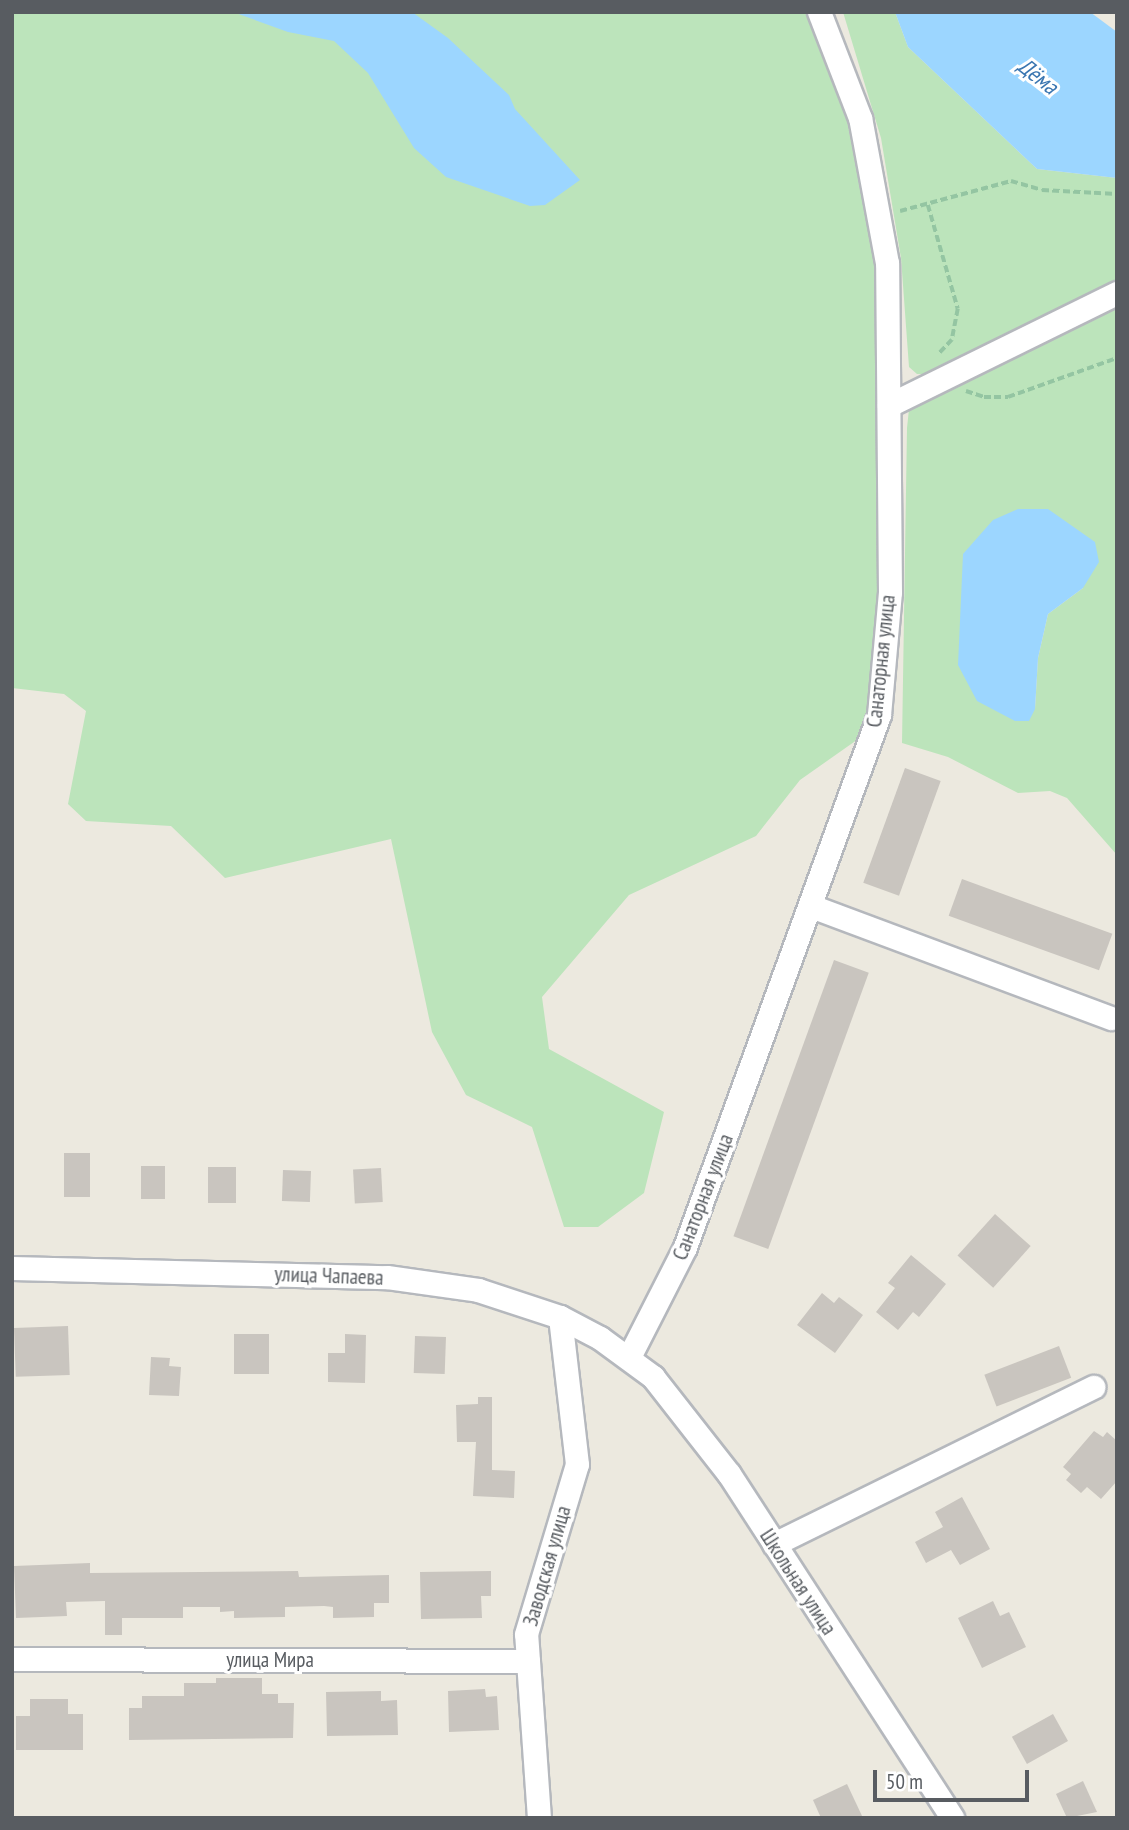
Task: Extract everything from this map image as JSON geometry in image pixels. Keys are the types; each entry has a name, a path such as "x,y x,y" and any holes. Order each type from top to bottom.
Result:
{"street":[{"name":"Санаторная улица","path":"629,1357 685,1247 879,715 890,592 887,263 860,118 819,12"},
{"path":"889,405 1117,293"},
{"path":"811,906 1111,1018"},
{"name":"улица Чапаева","path":"12,1268 387,1277 478,1290 560,1317 629,1357"},
{"name":"Заводская улица","path":"539,1818 526,1634 577,1464 560,1317"},
{"name":"Школьная улица","path":"629,1357 653,1377 693,1425 953,1818"},
{"path":"774,1544 1094,1387"},
{"name":"улица Мира","path":"12,1659 528,1661"}],"path":[{"path":"877,209 906,211 980,186 1011,181 1042,190 1117,194"},
{"path":"928,205 958,309 952,340 932,363 931,384 984,397 1008,397 1117,358"}],"green space":[{"path":"12,12 805,12 847,120 875,267 878,589 871,730 800,780 756,836 629,895 542,997 549,1049 664,1112 644,1193 598,1227 564,1227 532,1127 466,1095 432,1032 391,839 225,878 171,826 86,821 68,804 86,711 64,694 12,688"},
{"path":"843,12 895,12 908,47 1037,169 1117,178 1117,855 1067,798 1050,791 1018,793 948,757 902,743 907,428 909,409 936,397 928,374 917,374 909,367 901,258 881,138","holes":["1018,509 1083,588 1048,614 1038,658 1035,709"]}],"water":[{"path":"233,12 412,12 448,38 509,95 515,109 580,180 545,205 530,206 446,177 414,148 368,73 334,41 288,32"},
{"name":"Дёма","path":"895,12 1090,12 1117,32 1117,178 1037,169 908,47"},
{"path":"1018,509 1048,509 1095,542 1099,562 1083,588 1048,614 1038,658 1035,709 1029,721 1015,721 977,701 958,665 963,554 993,520"}],"building":[{"path":"905,768 941,781 899,896 863,883"},
{"path":"962,879 1112,934 1099,970 949,916"},
{"path":"834,960 869,973 768,1249 733,1236"},
{"path":"64,1153 90,1153 90,1197 64,1197"},
{"path":"141,1166 165,1166 165,1199 141,1199"},
{"path":"208,1167 236,1167 236,1203 208,1203"},
{"path":"381,1168 383,1202 355,1203 353,1169"},
{"path":"283,1170 311,1171 310,1202 282,1201"},
{"path":"995,1214 1031,1246 993,1288 958,1256"},
{"path":"911,1255 946,1284 919,1317 913,1312 898,1330 876,1312 895,1288 888,1283"},
{"path":"822,1293 834,1303 839,1297 863,1315 835,1353 797,1325"},
{"path":"68,1326 70,1375 16,1377 14,1328"},
{"path":"234,1334 269,1334 269,1374 234,1374"},
{"path":"345,1334 366,1335 365,1383 328,1382 328,1353 345,1353"},
{"path":"415,1336 446,1337 445,1374 414,1373"},
{"path":"1059,1346 1071,1378 996,1406 984,1375"},
{"path":"151,1357 170,1358 169,1366 181,1367 179,1396 149,1395"},
{"path":"478,1397 492,1397 492,1470 515,1471 514,1498 473,1496 476,1442 457,1442 456,1405 478,1404"},
{"path":"1094,1431 1103,1437 1107,1432 1117,1441 1117,1481 1101,1499 1087,1487 1081,1493 1066,1480 1071,1474 1063,1467"},
{"path":"962,1497 990,1549 960,1565 951,1550 926,1563 915,1542 943,1527 935,1512"},
{"path":"90,1563 90,1573 298,1571 299,1577 389,1575 389,1603 374,1603 374,1617 333,1618 333,1607 324,1606 285,1607 285,1617 234,1618 234,1611 220,1612 220,1607 183,1607 183,1618 122,1618 122,1635 105,1635 105,1601 66,1602 67,1616 16,1618 14,1566"},
{"path":"491,1571 491,1596 481,1596 482,1618 421,1619 420,1572"},
{"path":"993,1601 1000,1616 1009,1612 1026,1647 982,1668 958,1618"},
{"path":"216,1678 262,1678 262,1694 278,1694 278,1703 294,1703 293,1738 129,1740 129,1708 142,1708 142,1696 184,1696 184,1683 216,1683"},
{"path":"485,1689 486,1697 497,1696 499,1730 449,1732 448,1691"},
{"path":"381,1691 381,1701 397,1700 398,1735 327,1736 326,1692"},
{"path":"30,1699 68,1699 68,1714 83,1714 83,1750 16,1750 16,1716 30,1716"},
{"path":"1053,1714 1068,1741 1027,1764 1012,1737"},
{"path":"1083,1781 1097,1812 1067,1818 1056,1794"},
{"path":"847,1784 863,1818 821,1818 813,1800"}]}
